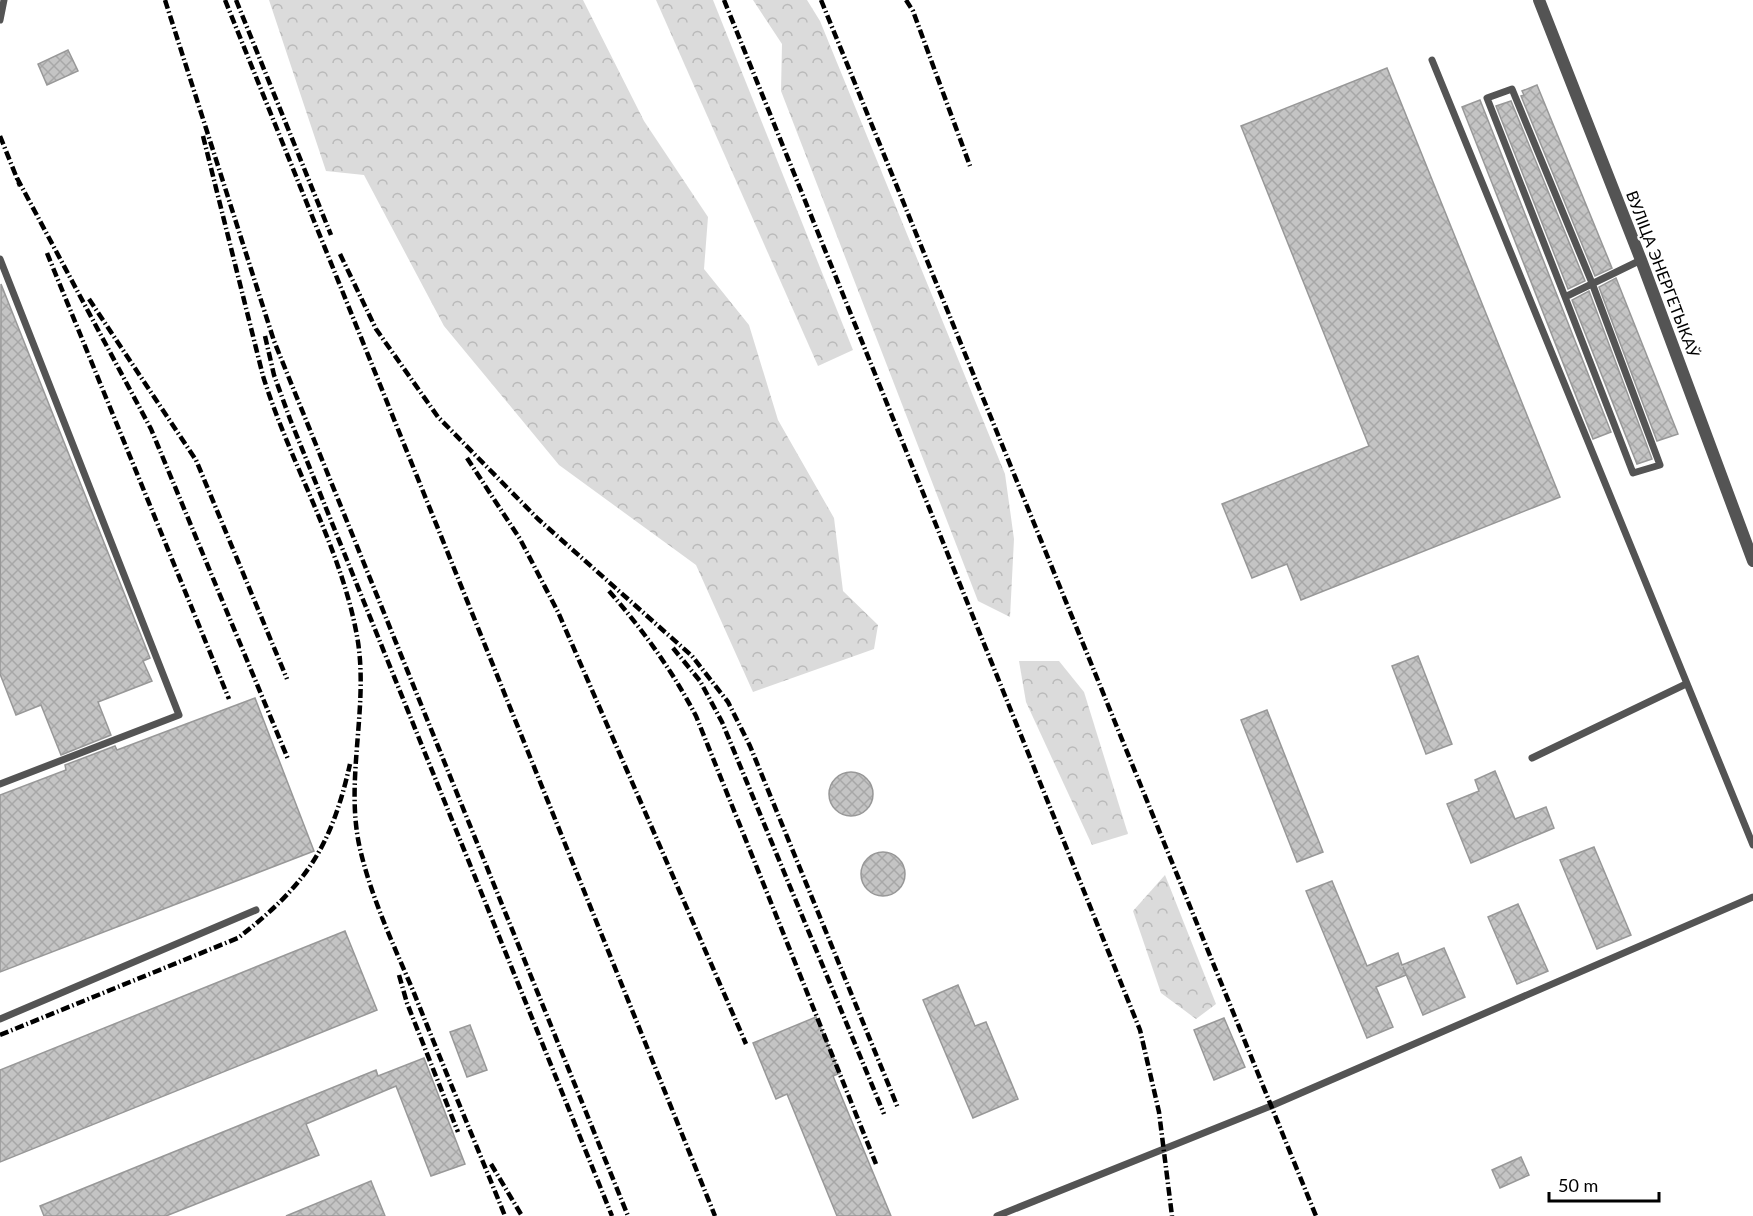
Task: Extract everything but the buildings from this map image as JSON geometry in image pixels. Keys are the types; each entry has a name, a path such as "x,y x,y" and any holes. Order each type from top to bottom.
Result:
{"street":[{"name":"ВУЛІЦА ЭНЕРГЕТЫКАЎ","path":"1539,0 1641,260 1753,561"}],"lane":[{"path":"0,20 4,0"},
{"path":"1432,60 1753,845"},
{"path":"1512,88 1592,283 1660,465 1633,474 1487,98 1512,88"},
{"path":"0,259 179,715 0,784"},
{"path":"1565,297 1641,260"},
{"path":"1532,758 1686,684"},
{"path":"997,1216 1271,1106 1753,897"},
{"path":"0,1019 256,910"}],"green space":[{"path":"269,0 583,0 644,121 708,217 704,269 749,325 778,420 834,518 843,591 878,625 874,649 753,692 696,565 559,465 444,326 364,175 326,171"},
{"path":"656,0 713,0 853,350 818,366"},
{"path":"753,0 807,0 820,21 1005,474 1014,539 1010,617 978,601 781,91 782,44"},
{"path":"1019,661 1059,661 1084,692 1128,834 1092,845 1026,702"},
{"path":"1165,875 1216,1004 1196,1019 1161,993 1133,911"}],"railway":[{"path":"165,0 274,341 628,1216"},
{"path":"225,0 715,1216"},
{"path":"236,0 331,235"},
{"path":"724,0 1140,1030 1159,1112 1172,1216"},
{"path":"821,0 1316,1216"},
{"path":"906,0 913,11 970,166"},
{"path":"0,136 20,186"},
{"path":"203,136 263,376 339,570 357,636 361,690 355,772 356,826 366,871 385,924 505,1216"},
{"path":"17,178 151,429 288,759"},
{"path":"47,253 229,699"},
{"path":"340,254 376,329 438,417 538,519 692,656 728,702 750,746 898,1108"},
{"path":"89,299 196,460 287,679"},
{"path":"265,336 274,375 290,419 612,1216"},
{"path":"467,458 520,539 558,612 746,1044"},
{"path":"609,591 656,651 696,716 876,1164"},
{"path":"673,648 700,681 722,722 884,1114"},
{"path":"0,1035 238,938 282,900 312,863 334,819 350,764"},
{"path":"399,975 407,1003 458,1132"},
{"path":"491,1164 522,1216"}]}
